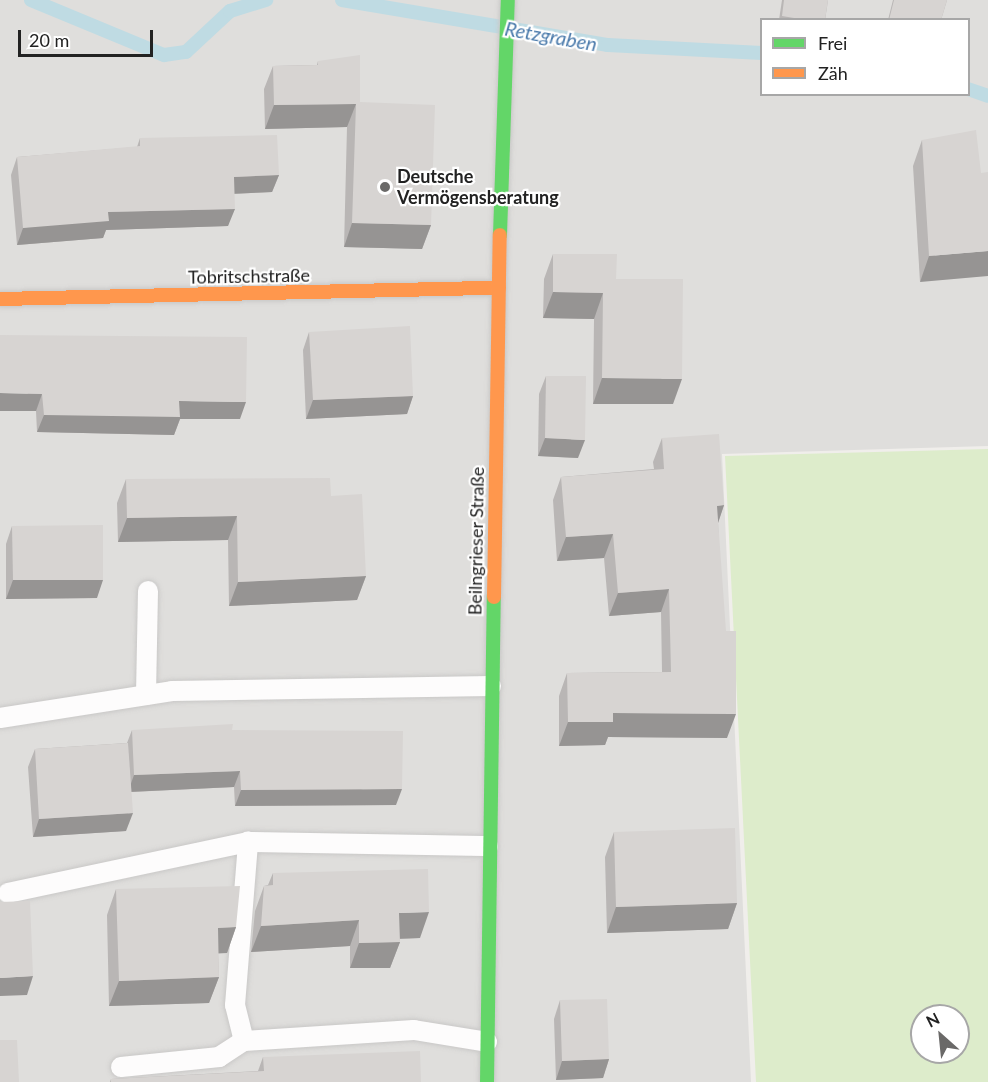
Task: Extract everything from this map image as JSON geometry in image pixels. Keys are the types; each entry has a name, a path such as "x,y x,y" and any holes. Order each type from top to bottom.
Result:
{"main road":[{"name":"Beilngrieser Straße","path":"487,1082 488,846 502,74 508,0"},
{"name":"Tobritschstraße","path":"0,299 499,288"}],"lane":[{"path":"146,695 147,591"},
{"path":"0,718 146,695 491,686"},
{"path":"244,1041 235,1005 248,842"},
{"path":"8,893 248,842 488,846"},
{"path":"121,1067 219,1057 244,1041 414,1030 487,1041"}],"shaded area":[{"path":"0,0 988,0 988,446 722,454 751,1082 0,1082"}],"green space":[{"path":"988,449 988,1082 756,1082 725,456"}],"building":[{"path":"784,0 828,0 825,18 782,16"},
{"path":"894,0 947,0 942,18 890,18"},
{"path":"360,55 360,102 435,105 431,225 352,223 356,104 274,105 273,66 318,65 318,61"},
{"path":"976,130 981,173 988,172 988,251 929,256 922,140"},
{"path":"277,135 279,175 234,177 235,209 108,212 109,221 23,228 17,157 140,146 140,138"},
{"path":"553,254 617,254 616,279 683,279 682,379 602,378 603,293 553,292"},
{"path":"410,326 413,396 313,400 309,332"},
{"path":"0,335 247,337 246,402 179,401 180,417 44,415 42,394 0,393"},
{"path":"546,376 586,376 585,440 545,438"},
{"path":"719,434 724,505 717,506 726,631 736,631 736,714 613,713 613,722 568,722 567,673 671,672 669,589 618,593 613,534 566,537 561,477 664,469 662,438"},
{"path":"330,478 331,496 362,494 366,576 238,582 237,516 127,518 126,479"},
{"path":"103,525 103,580 13,580 12,526"},
{"path":"233,724 232,730 403,731 402,789 241,790 240,771 134,775 132,730"},
{"path":"128,743 133,813 39,819 35,749"},
{"path":"735,828 737,903 616,907 614,832"},
{"path":"428,869 429,912 399,913 400,942 359,943 359,920 261,926 264,886 273,885 273,873"},
{"path":"240,886 236,927 218,928 219,977 119,981 116,889"},
{"path":"30,901 33,976 0,978 0,902"},
{"path":"607,999 609,1059 562,1061 560,1000"},
{"path":"0,1040 17,1040 19,1082 0,1082"},
{"path":"420,1051 421,1082 111,1082 111,1079 264,1071 263,1057"}],"waterway":[{"name":"Retzgraben","path":"31,0 164,55 186,52 230,11 266,0"},
{"name":"Retzgraben","path":"342,0 608,45 760,53"},
{"name":"Retzgraben","path":"970,90 988,96"}],"traffic: fast":[{"path":"500,235 508,0"},
{"path":"487,1082 494,597"}],"traffic: slow":[{"path":"494,597 500,235"},
{"path":"0,299 499,288"}],"place":[{"name":"Deutsche Vermögensberatung","path":"385,187"}]}
